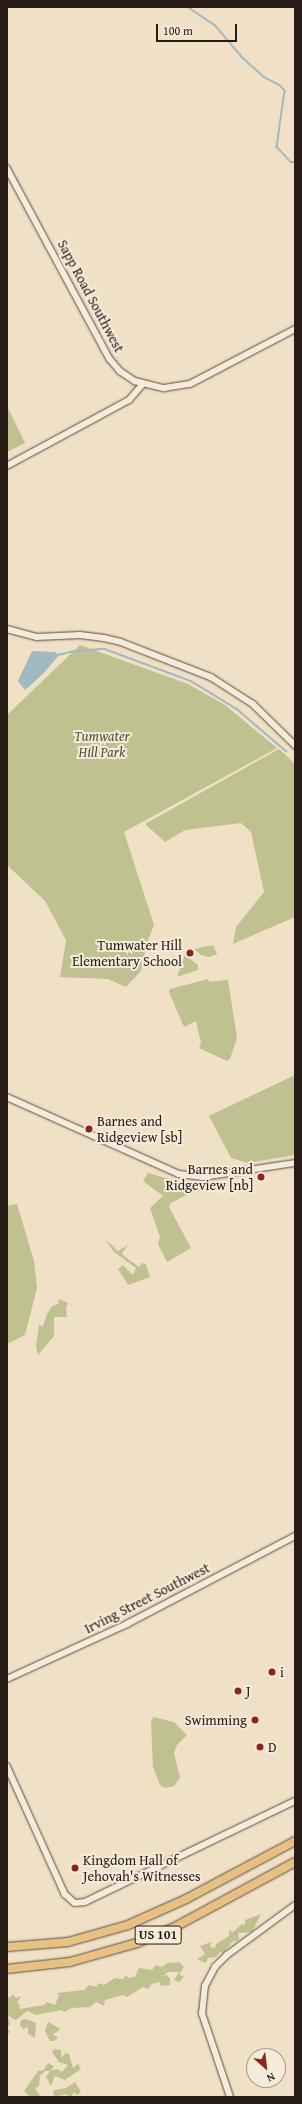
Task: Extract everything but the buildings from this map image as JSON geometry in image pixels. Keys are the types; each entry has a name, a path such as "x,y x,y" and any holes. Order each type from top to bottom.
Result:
{"highway":[{"name":"US 101","path":"7,1947 68,1942 128,1925 186,1899 295,1841"},
{"name":"US 101","path":"7,1969 70,1962 137,1944 173,1928 295,1862"}],"street":[{"name":"Sapp Road Southwest","path":"7,168 110,359 120,371 143,384 164,388 190,384 295,329"},
{"path":"7,466 129,400 143,384"},
{"path":"7,630 37,637 80,635 122,642 211,676 253,704 295,745"},
{"path":"7,1097 179,1174 203,1177 295,1163"},
{"name":"Irving Street Southwest","path":"7,1679 127,1624 295,1536"},
{"path":"7,1766 67,1898 75,1903 85,1902 295,1801"},
{"path":"230,2097 204,2022 202,1995 214,1967 295,1905"}],"green space":[{"path":"7,406 25,443 7,452"},
{"name":"Tumwater Hill Park","path":"80,645 188,684 225,705 277,748 124,832 154,925 147,943 141,971 126,987 108,979 60,977 66,940 45,901 7,865 7,715"},
{"path":"279,749 295,764 295,917 233,944 236,927 264,892 251,832 241,823 185,830 165,842 145,824"},
{"path":"213,945 217,954 209,957 201,955 194,949"},
{"path":"185,955 198,965 198,970 177,977"},
{"path":"208,979 209,982 228,980 237,1038 230,1059 227,1061 199,1048 201,1043 196,1021 184,1027 169,992 170,989"},
{"path":"295,1075 295,1155 248,1163 231,1158 209,1116"},
{"path":"148,1173 187,1184 228,1181 231,1185 190,1193 171,1203 169,1207 191,1248 167,1262 158,1244 160,1237 150,1208 163,1196 143,1181"},
{"path":"17,1204 34,1261 37,1288 25,1335 7,1344 7,1206"},
{"path":"106,1240 118,1251 128,1245 122,1253 124,1256 139,1267 142,1263 146,1264 150,1277 128,1285 118,1269 123,1265 133,1275 136,1268 113,1251"},
{"path":"59,1299 68,1303 66,1308 67,1317 54,1317 54,1336 38,1355 36,1346 39,1325 43,1326 47,1314 52,1306 58,1304"},
{"path":"153,1717 174,1722 187,1735 177,1745 174,1753 180,1778 174,1786 165,1788 160,1785 153,1767 151,1723"},
{"path":"261,1914 252,1932 238,1933 239,1940 232,1942 223,1953 220,1952 216,1957 208,1958 206,1963 197,1959 205,1954 200,1946 211,1942 210,1947 215,1948 216,1944 229,1936 229,1931 231,1930 232,1933 242,1924 245,1925 245,1920"},
{"path":"179,1962 184,1967 179,1974 184,1977 179,1982 174,1980 179,1972 168,1972 163,1976 167,1975 170,1979 170,1985 161,1986 159,1982 152,1984 148,1989 143,1987 127,1997 123,1995 105,2000 104,2006 96,2002 90,2007 72,2008 64,2012 61,2010 36,2015 27,2011 16,2020 8,2016 10,2024 7,2029 7,1997 11,1997 13,1994 16,1998 21,1996 17,2003 19,2004 20,2009 44,2005 47,2002 55,2005 59,1995 57,1993 84,1990 89,1985 97,1987 98,1983 104,1985 115,1978 123,1979 126,1975 128,1978 135,1977 139,1968 152,1970 156,1965 162,1967 167,1963"},
{"path":"26,2019 36,2023 35,2038 28,2034 28,2027 23,2029 20,2025 21,2020"},
{"path":"48,2022 60,2030 53,2034 58,2038 54,2041 50,2041 45,2031"},
{"path":"7,2029 10,2031 7,2036"},
{"path":"54,2049 61,2050 61,2058 66,2053 69,2054 73,2068 78,2064 81,2069 65,2080 55,2076 51,2086 46,2077 50,2071 45,2071 40,2076 39,2086 35,2088 40,2096 30,2097 24,2091 38,2071 44,2070 48,2063 54,2066 51,2071 57,2069 62,2072 68,2065 59,2062 52,2052"},
{"path":"75,2082 81,2092 77,2095 74,2092 71,2097 65,2094 55,2097 53,2094 54,2090 66,2088"}],"water":[{"path":"32,651 55,652 59,655 43,674 25,690 18,681"}],"waterway":[{"path":"188,7 215,25 243,58 264,77 280,85 285,91 277,147 291,162 295,162"},
{"path":"58,655 75,651 105,649 191,681 237,709 286,751"}],"place":[{"name":"Tumwater Hill Elementary School","path":"190,953"},
{"name":"Barnes and Ridgeview [sb]","path":"89,1129"},
{"name":"Barnes and Ridgeview [nb]","path":"261,1177"},
{"name":"i","path":"272,1672"},
{"name":"J","path":"238,1691"},
{"name":"Swimming","path":"255,1720"},
{"name":"D","path":"260,1747"},
{"name":"Kingdom Hall of Jehovah's Witnesses","path":"75,1868"}]}
